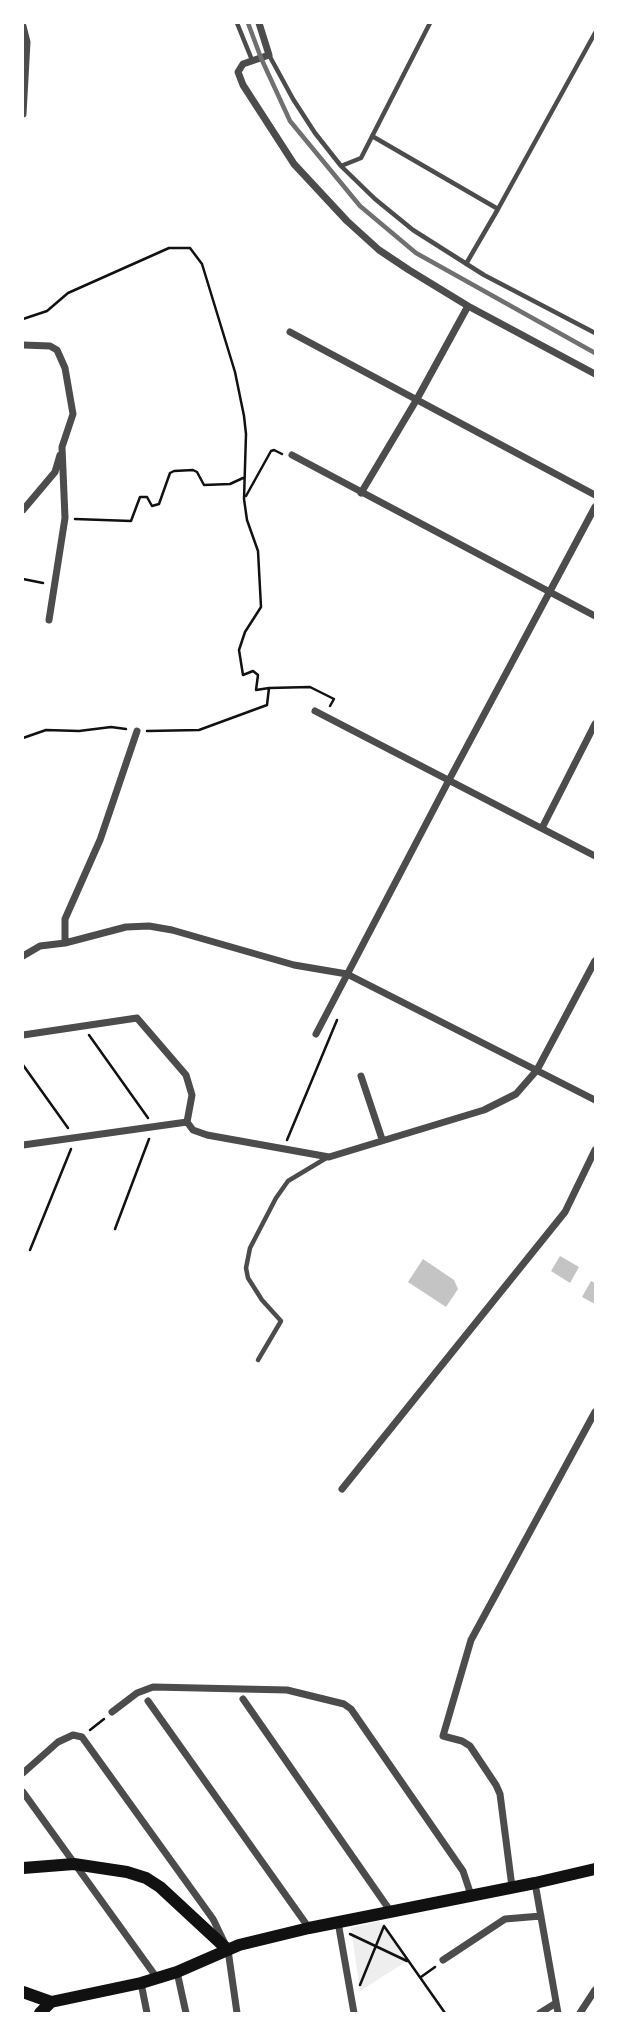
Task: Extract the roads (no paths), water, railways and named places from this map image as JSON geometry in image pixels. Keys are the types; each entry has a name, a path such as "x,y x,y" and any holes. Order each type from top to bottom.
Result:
{"main road":[{"path":"23,1868 74,1864 127,1872 146,1878 160,1887 228,1950"},
{"path":"23,1992 51,2002 141,1983 177,1972 228,1950 309,1927 339,1928 376,1914 595,1869"},
{"path":"40,2013 51,2002"}],"street":[{"path":"260,23 269,55 243,64 238,72 243,85 294,164 347,221 379,250 468,306 595,374"},
{"path":"23,26 27,41 23,114"},
{"path":"361,494 417,400 468,306"},
{"path":"290,332 595,495"},
{"path":"23,345 50,346 57,350 65,368 73,414 55,472 23,510"},
{"path":"49,620 65,518 62,447"},
{"path":"292,455 595,616"},
{"path":"317,1034 595,508"},
{"path":"315,710 595,856"},
{"path":"542,828 595,724"},
{"path":"65,943 65,919 100,840 137,731"},
{"path":"23,956 40,946 65,943 126,927 161,928 286,963 347,974 595,1100"},
{"path":"23,1035 137,1018 186,1075 192,1095 187,1122 193,1130 202,1134 328,1157 496,1105 516,1094 537,1070 595,961"},
{"path":"361,1076 382,1139"},
{"path":"23,1145 187,1122"},
{"path":"342,1489 565,1212 595,1150"},
{"path":"512,1887 496,1785 470,1746 443,1736 471,1640 595,1412"},
{"path":"112,1712 137,1693 153,1687 287,1690 344,1704 351,1709 463,1871 471,1895"},
{"path":"243,1699 391,1912"},
{"path":"148,1701 309,1927"},
{"path":"23,1773 58,1742 73,1735 82,1737 205,1907 228,1950 237,2013"},
{"path":"23,1792 157,1978"},
{"path":"535,1883 558,2013"},
{"path":"443,1960 505,1919 541,1916"},
{"path":"339,1928 354,2013"},
{"path":"177,1972 186,2013"},
{"path":"141,1983 147,2013"},
{"path":"580,2013 595,1990"},
{"path":"540,2013 556,2003"}],"lane":[{"path":"237,23 252,61"},
{"path":"341,166 361,158 430,23"},
{"path":"466,264 595,33"},
{"path":"269,55 293,99 341,166 413,230 466,264 595,333"},
{"path":"372,136 498,209"},
{"path":"258,1360 281,1321 262,1300 248,1278 246,1268 250,1248 288,1181 328,1157"}],"railway":[{"path":"248,23 290,121 360,206 416,253 595,353"}]}
